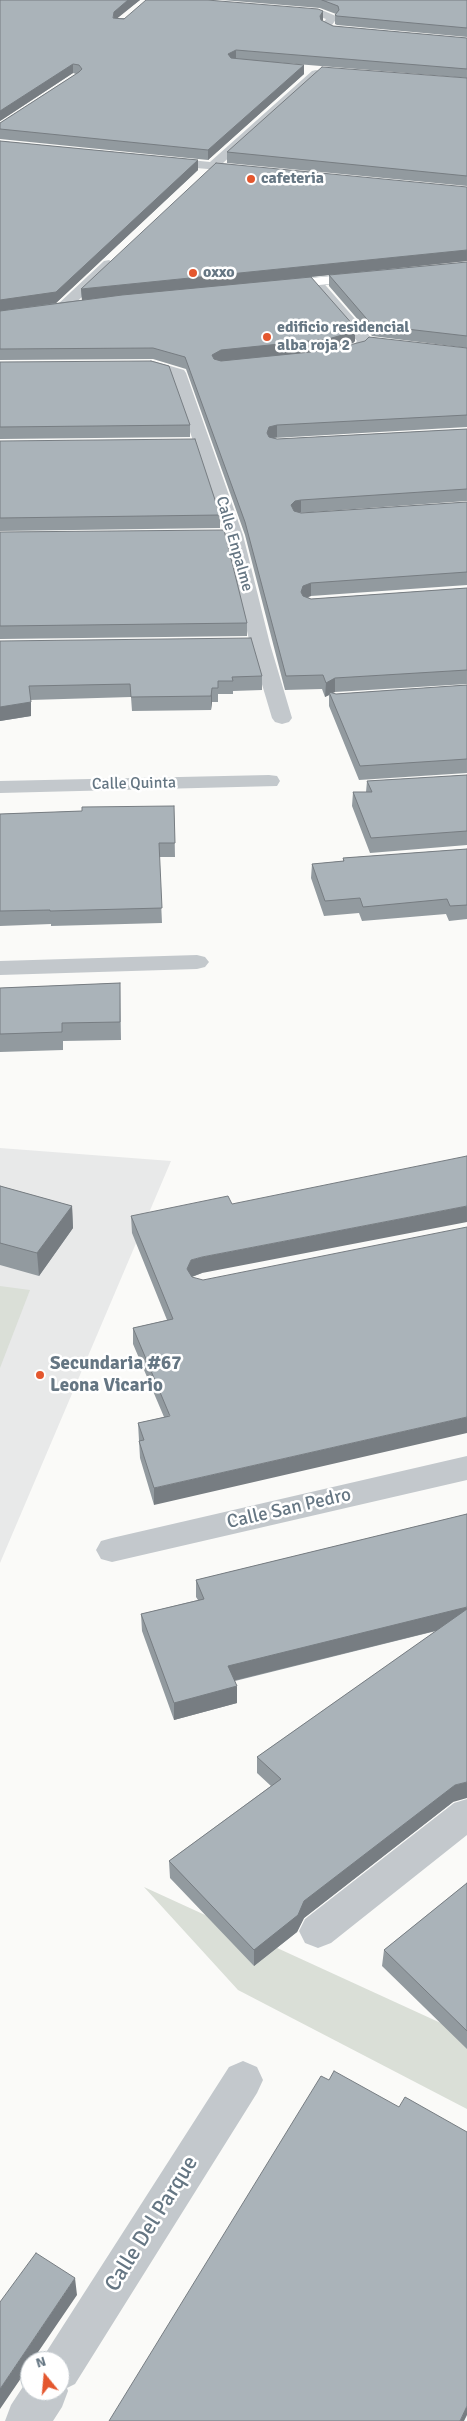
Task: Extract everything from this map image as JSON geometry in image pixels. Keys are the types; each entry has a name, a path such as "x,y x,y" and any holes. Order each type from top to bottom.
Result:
{"main road":[{"path":"266,286 381,275"},
{"path":"44,310 88,304"}],"street":[{"path":"280,9 320,12 332,18 326,26 333,30 371,33"},
{"path":"198,180 323,71 300,69"},
{"path":"145,160 260,171"},
{"path":"62,308 120,254"},
{"name":"Calle Enpalme","path":"115,366 153,366 178,373 234,534 260,644 282,718"},
{"path":"183,444 203,444"},
{"path":"214,535 234,534"},
{"path":"240,644 260,644"},
{"name":"Calle Quinta","path":"0,788 269,781"},
{"path":"0,968 197,962"},
{"name":"Calle San Pedro","path":"112,1550 467,1468"},
{"path":"318,1931 467,1814"},
{"name":"Calle Del Parque","path":"70,2353 243,2080"},
{"path":"27,2421 40,2401"}],"lane":[{"path":"314,282 362,335 365,342"},
{"path":"365,342 384,344"},
{"path":"320,357 359,348 365,342"}],"shaded area":[{"name":"Secundaria #67 Leona Vicario","path":"0,1148 171,1161 0,1563"},
{"path":"0,1286 30,1290 0,1368"},
{"path":"144,1887 467,2035 467,2109 238,1990"}],"building":[{"path":"0,0 128,0 114,12 113,18 124,19 146,0 207,0 318,9 323,11 320,16 321,20 333,26 467,38 467,69 236,50 228,54 231,58 304,65 208,150 0,129 0,123 82,69 79,65 73,64 0,111"},
{"path":"322,0 467,0 467,28 337,16 335,15 339,10 338,6"},
{"path":"322,67 467,78 467,176 227,152"},
{"path":"0,141 198,160 56,292 0,300"},
{"path":"216,163 467,187 467,250 81,289"},
{"path":"467,262 467,336 372,325 329,275"},
{"path":"311,277 354,326 353,332 328,339 221,350 212,355 214,359 221,361 330,350 365,341 369,337 467,348 467,415 277,425 269,427 267,433 269,437 277,439 467,429 467,489 301,500 295,501 291,505 294,511 301,513 467,502 467,572 311,583 303,586 301,592 303,596 311,599 467,588 467,670 335,678 326,683 323,675 286,676 245,522 185,357 153,348 0,349 0,311 122,295"},
{"path":"151,361 169,366 190,425 0,427 0,362"},
{"path":"195,439 220,515 0,518 0,441"},
{"path":"224,530 247,623 0,626 0,532"},
{"path":"251,638 262,676 232,677 233,681 218,681 218,688 212,688 211,696 131,697 130,684 29,686 31,702 0,707 0,641"},
{"path":"467,685 467,759 360,766 329,692 336,694"},
{"path":"467,775 467,831 371,838 353,792 372,792 367,781"},
{"path":"174,806 175,843 159,843 162,908 0,911 0,814 82,811 82,807"},
{"path":"467,849 467,905 450,906 447,899 363,907 360,898 325,901 312,864 344,861 343,858"},
{"path":"120,983 120,1022 62,1023 62,1032 0,1034 0,988"},
{"path":"467,1156 467,1206 202,1257 191,1260 187,1269 192,1277 203,1280 467,1227 467,1417 154,1488 139,1441 144,1440 138,1423 170,1416 133,1328 173,1319 131,1216 228,1196 232,1204"},
{"path":"0,1186 72,1206 37,1253 0,1243"},
{"path":"467,1514 467,1607 228,1666 237,1686 174,1703 141,1614 204,1599 196,1580"},
{"path":"467,1609 467,1782 455,1785 304,1901 298,1915 254,1950 169,1861 281,1779 257,1757"},
{"path":"467,1883 467,2031 384,1950"},
{"path":"334,2071 399,2107 405,2097 467,2132 467,2406 460,2421 109,2421 321,2076 329,2080"},
{"path":"36,2253 75,2278 26,2351 20,2351 20,2359 0,2389 0,2302"}],"place":[{"name":"cafeteria","path":"251,179"},
{"name":"oxxo","path":"193,273"},
{"name":"edificio residencial alba roja 2","path":"267,337"},
{"name":"Secundaria #67 Leona Vicario","path":"40,1375"}]}
